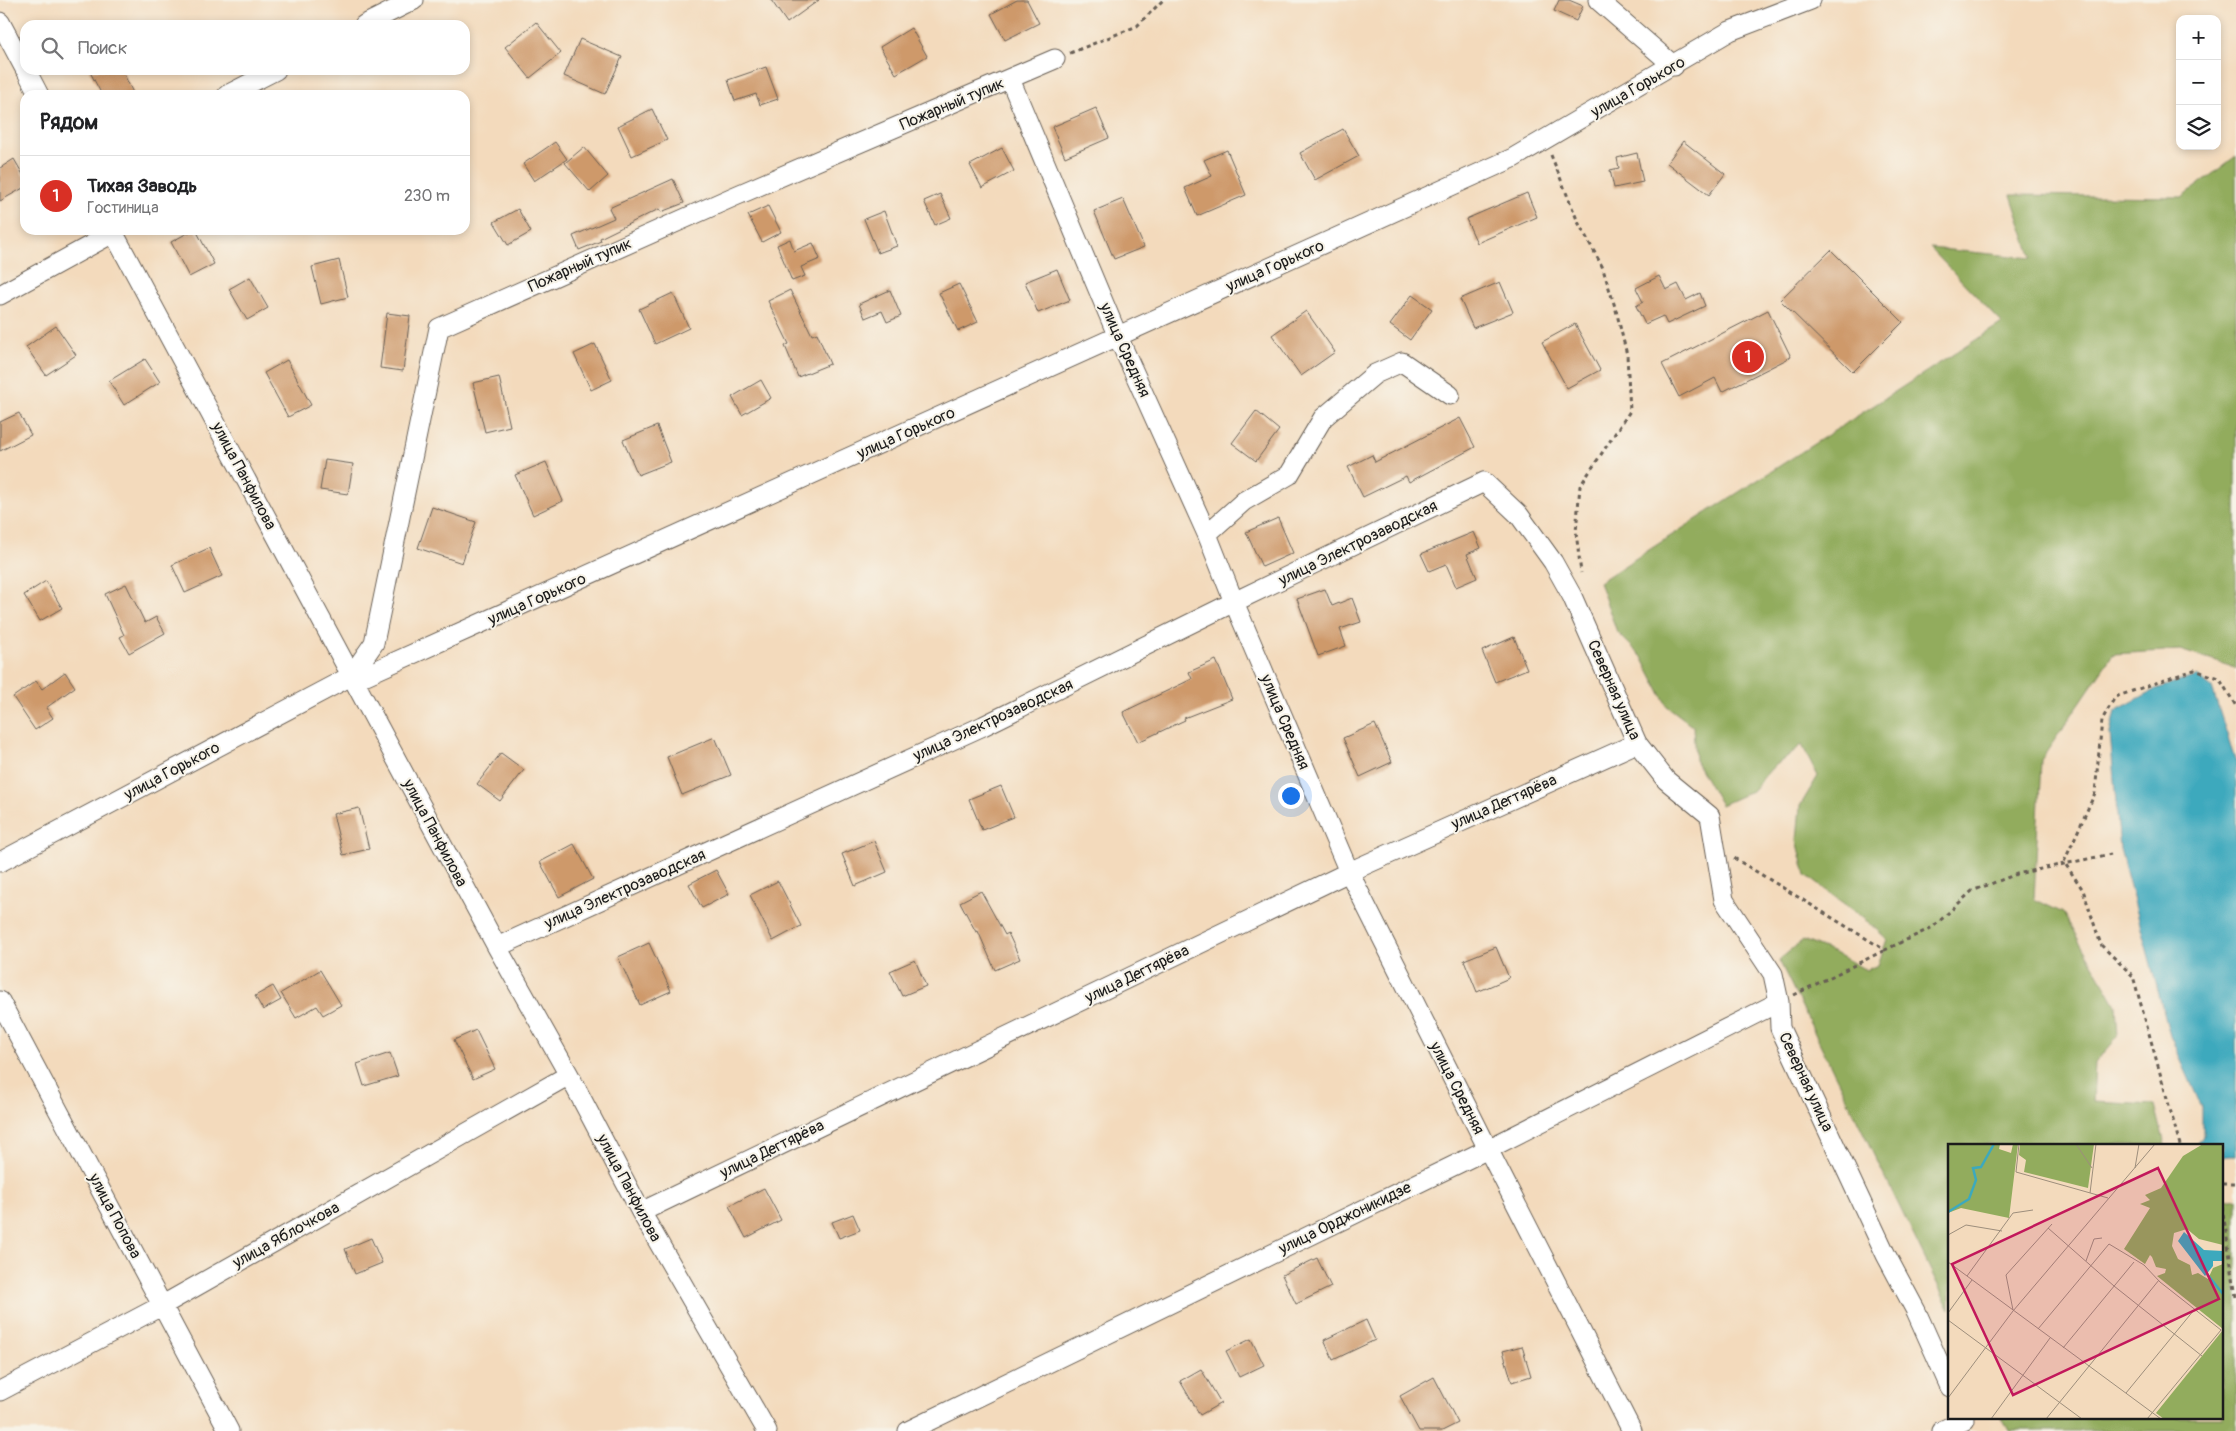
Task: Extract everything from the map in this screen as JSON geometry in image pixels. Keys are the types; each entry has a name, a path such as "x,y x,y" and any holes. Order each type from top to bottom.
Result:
{"street":[{"path":"374,20 414,0"},
{"path":"1598,0 1674,66"},
{"name":"улица Горького","path":"0,862 351,676 366,675 1513,158 1674,66 1730,31 1811,0"},
{"path":"0,22 20,60"},
{"name":"Пожарный тупик","path":"351,676 374,643 438,328 724,201 1055,59"},
{"path":"28,75 36,90"},
{"path":"237,90 266,75"},
{"name":"улица Средняя","path":"1010,79 1118,337 1207,534 1349,872 1632,1431"},
{"path":"0,295 106,235"},
{"name":"улица Панфилова","path":"115,235 497,947 570,1075 641,1212 767,1431"},
{"path":"1207,534 1244,501 1289,475 1323,418 1375,374 1402,362 1450,395"},
{"name":"улица Электрозаводская","path":"497,947 983,726 1234,602 1484,482"},
{"name":"Северная улица","path":"1484,482 1519,515 1553,562 1572,596 1636,743 1666,780 1710,816 1717,847 1724,900 1773,974 1779,1002 1780,1028 1948,1383"},
{"name":"улица Дегтярёва","path":"641,1212 1349,872 1636,743"},
{"name":"улица Попова","path":"0,1001 229,1431"},
{"name":"улица Орджоникидзе","path":"908,1431 1488,1149 1779,1002"},
{"name":"улица Яблочкова","path":"0,1391 163,1305 570,1075"},
{"path":"1942,1431 1967,1423"}],"path":[{"path":"1055,59 1137,26 1164,0"},
{"path":"1546,140 1578,222 1602,266 1616,310 1626,355 1630,411 1580,486 1576,532 1582,578"},
{"path":"2064,862 2095,793 2102,720 2115,697 2194,670 2218,678 2236,706"},
{"path":"1717,847 1885,950"},
{"path":"1779,1002 1933,927 1972,891 2017,874 2064,862 2112,854"},
{"path":"2064,862 2083,890 2101,945 2133,976 2180,1144"},
{"path":"2224,1184 2236,1184"},
{"path":"2224,1219 2236,1297"}],"green space":[{"path":"2236,156 2236,668 2180,650 2113,654 2041,760 2034,899 2063,913 2116,1005 2118,1037 2095,1063 2093,1102 2155,1105 2165,1144 1948,1144 1948,1306 1779,960 1803,940 1841,956 1866,970 1878,965 1887,939 1868,922 1806,875 1797,840 1800,806 1818,776 1802,745 1771,769 1752,791 1721,805 1695,760 1693,726 1667,706 1642,657 1617,632 1599,582 2002,323 1930,248 2032,258 2011,195 2182,197"},
{"path":"2236,1198 2236,1431 2009,1431 2002,1418 2224,1418 2224,1201"}],"water":[{"path":"2197,676 2212,688 2236,762 2236,1155 2224,1157 2224,1144 2197,1144 2202,1136 2202,1108 2170,1036 2120,849 2110,733 2115,711 2156,689"}],"building":[{"path":"771,0 819,0 787,23"},
{"path":"1017,0 1027,0 1039,23 1005,40 991,14"},
{"path":"1559,0 1569,0 1583,6 1576,21 1554,11"},
{"path":"536,22 561,53 530,78 505,47"},
{"path":"911,28 927,56 896,74 880,47"},
{"path":"580,39 622,57 605,94 564,76"},
{"path":"766,67 778,99 760,105 756,94 735,101 728,80"},
{"path":"92,75 124,75 132,90 99,90"},
{"path":"1096,108 1109,138 1065,157 1052,127"},
{"path":"652,109 667,140 632,156 618,126"},
{"path":"1343,129 1359,156 1315,180 1300,153"},
{"path":"1683,141 1725,174 1709,195 1667,163"},
{"path":"555,142 567,159 534,181 523,164"},
{"path":"584,147 608,176 590,192 565,163"},
{"path":"1002,148 1014,171 982,188 970,165"},
{"path":"1227,150 1246,195 1197,216 1185,188 1212,176 1204,160"},
{"path":"1637,153 1643,182 1614,188 1610,170 1619,168 1617,158"},
{"path":"14,159 20,169 20,190 0,201 0,168"},
{"path":"673,179 684,203 661,212 659,209 600,238 601,241 579,250 573,236 614,218 609,208"},
{"path":"1527,193 1537,217 1477,243 1466,219"},
{"path":"940,194 951,218 935,225 924,201"},
{"path":"1123,199 1144,247 1114,259 1094,211"},
{"path":"768,206 781,232 762,242 748,215"},
{"path":"518,209 531,232 508,245 494,222"},
{"path":"884,211 897,246 878,253 864,219"},
{"path":"184,235 199,235 214,264 189,277 171,242"},
{"path":"790,239 794,251 813,243 820,259 801,267 805,276 792,281 777,245"},
{"path":"1831,250 1903,322 1853,372 1780,300"},
{"path":"339,260 348,297 321,304 312,267"},
{"path":"1057,269 1070,300 1038,313 1025,282"},
{"path":"1659,276 1666,290 1678,284 1686,300 1700,293 1705,306 1667,324 1663,316 1645,324 1636,306 1643,302 1636,288"},
{"path":"250,277 268,308 247,320 229,289"},
{"path":"1500,282 1513,312 1473,328 1460,299"},
{"path":"959,284 978,322 958,331 939,293"},
{"path":"790,290 812,335 817,333 830,364 798,377 785,346 789,344 768,301"},
{"path":"890,290 901,316 887,322 882,311 865,318 859,304"},
{"path":"673,293 689,328 655,344 639,309"},
{"path":"1412,295 1432,309 1410,340 1390,325"},
{"path":"1768,310 1791,357 1722,392 1715,378 1679,397 1662,364"},
{"path":"1306,311 1335,352 1301,376 1272,335"},
{"path":"387,313 410,316 403,371 380,368"},
{"path":"1575,324 1600,370 1567,388 1542,342"},
{"path":"56,326 76,355 46,375 26,347"},
{"path":"595,344 612,380 591,390 574,354"},
{"path":"145,359 160,382 124,405 109,381"},
{"path":"287,360 311,405 288,417 264,373"},
{"path":"499,377 510,426 485,432 473,383"},
{"path":"761,380 771,398 742,415 732,397"},
{"path":"1256,411 1279,430 1256,461 1232,443"},
{"path":"19,413 31,435 0,451 0,422"},
{"path":"1460,418 1475,447 1409,482 1406,476 1363,497 1348,467 1372,455 1375,462"},
{"path":"657,426 671,462 638,475 623,440"},
{"path":"325,460 353,464 348,494 320,490"},
{"path":"546,462 563,501 533,515 515,475"},
{"path":"432,507 476,522 462,563 418,548"},
{"path":"1278,518 1293,553 1262,567 1246,532"},
{"path":"1474,532 1481,548 1467,554 1477,578 1456,587 1446,564 1429,571 1421,554"},
{"path":"209,548 222,576 185,593 172,565"},
{"path":"46,581 62,608 40,621 24,595"},
{"path":"126,584 145,623 156,617 165,633 129,653 120,637 124,635 105,594"},
{"path":"1325,589 1332,606 1352,598 1361,622 1340,629 1346,646 1318,656 1297,599"},
{"path":"1514,637 1527,669 1495,682 1482,651"},
{"path":"1216,660 1232,699 1184,718 1185,720 1138,742 1123,712 1192,679 1189,672"},
{"path":"65,672 75,687 46,708 53,718 35,730 13,697 36,681 42,689"},
{"path":"1375,724 1392,762 1360,777 1343,738"},
{"path":"715,737 731,775 682,795 667,757"},
{"path":"501,753 524,770 500,801 477,784"},
{"path":"1001,786 1014,817 982,830 969,799"},
{"path":"359,808 369,849 343,855 333,814"},
{"path":"874,841 887,872 855,886 842,854"},
{"path":"574,844 593,879 559,897 540,862"},
{"path":"716,870 729,894 702,908 689,884"},
{"path":"778,881 801,926 773,941 750,895"},
{"path":"981,891 1005,935 1008,933 1020,959 995,970 978,931 976,932 960,902"},
{"path":"649,943 671,991 640,1005 618,957"},
{"path":"1496,947 1509,978 1477,992 1464,960"},
{"path":"915,960 926,986 902,996 890,971"},
{"path":"320,970 341,1005 323,1015 317,1006 296,1018 281,993"},
{"path":"273,986 281,1000 263,1010 255,996"},
{"path":"476,1030 495,1069 473,1079 454,1040"},
{"path":"390,1053 398,1076 364,1086 357,1064"},
{"path":"764,1188 781,1220 746,1238 729,1206"},
{"path":"853,1214 860,1230 839,1238 832,1222"},
{"path":"371,1238 382,1263 355,1274 345,1249"},
{"path":"1317,1258 1331,1287 1296,1304 1282,1275"},
{"path":"1366,1320 1375,1340 1333,1360 1324,1340"},
{"path":"1251,1339 1264,1365 1239,1377 1226,1351"},
{"path":"1522,1346 1531,1376 1512,1382 1503,1351"},
{"path":"1201,1369 1221,1403 1200,1415 1180,1381"},
{"path":"1434,1377 1458,1423 1442,1431 1419,1431 1400,1396"}],"place":[{"name":"Тихая Заводь","path":"1748,357"}]}
